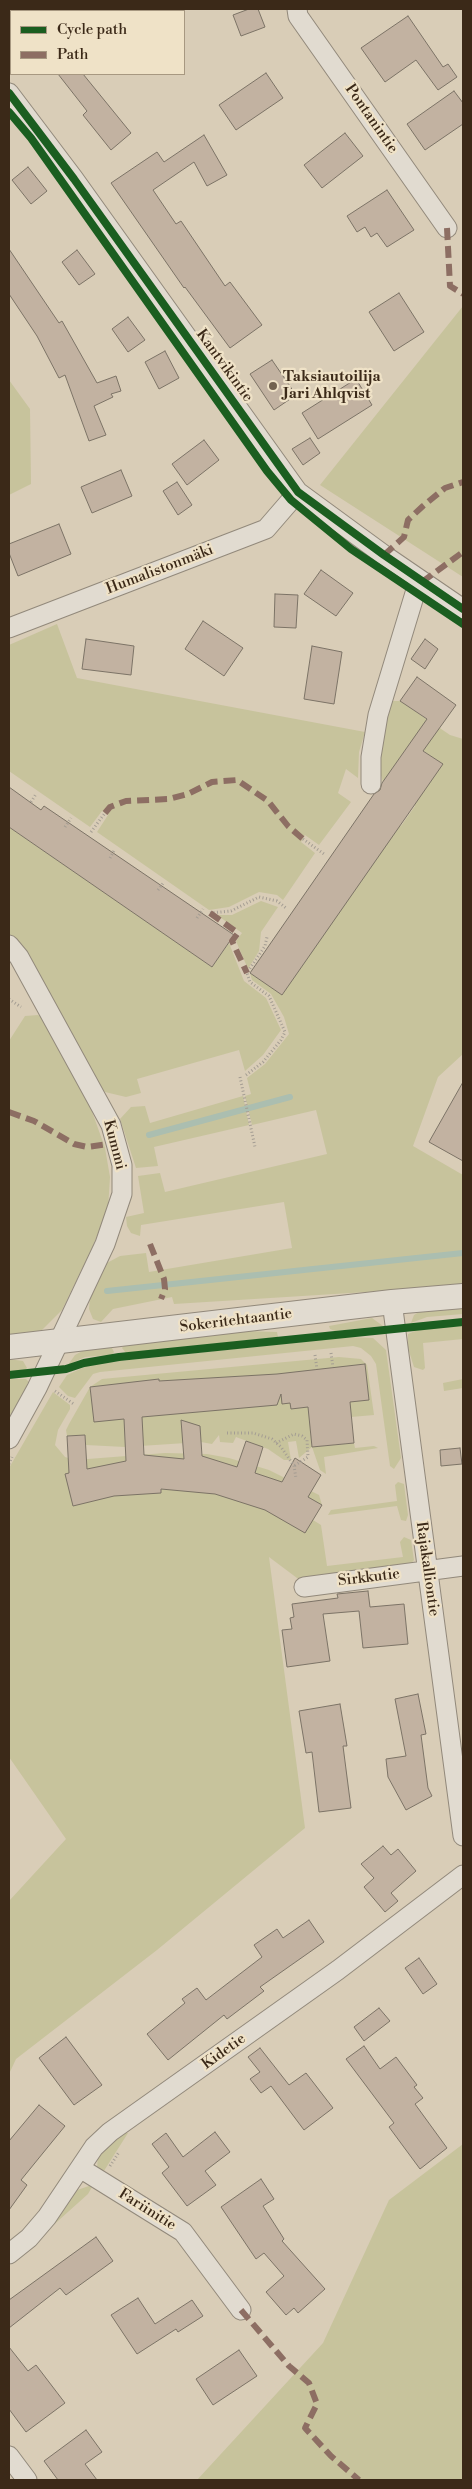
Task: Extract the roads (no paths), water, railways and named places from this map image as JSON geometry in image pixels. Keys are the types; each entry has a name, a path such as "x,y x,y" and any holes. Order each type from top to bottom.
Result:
{"street":[{"name":"Pontanintie","path":"297,9 298,16 447,228"},
{"name":"Kantvikintie","path":"9,92 74,179 298,492 419,580 463,609"},
{"name":"Humalistonmäki","path":"9,628 266,529 298,492"},
{"path":"371,784 371,757 378,715 419,580"},
{"name":"Kummi","path":"9,1440 37,1388 105,1244 122,1194 122,1165 111,1125 14,951"},
{"name":"Sokeritehtaantie","path":"9,1347 392,1302 463,1296"},
{"name":"Rajakalliontie","path":"392,1302 463,1836"},
{"name":"Sirkkutie","path":"304,1587 463,1566"},
{"name":"Kidetie","path":"9,2254 29,2238 47,2217 94,2147 110,2132 338,1970 463,1875"},
{"name":"Fariinitie","path":"80,2168 183,2232 241,2310"},
{"path":"9,2456 27,2480"}],"waterway":[{"path":"149,1135 290,1097"},
{"path":"107,1291 463,1253"}],"place":[{"name":"Taksiautoilija Jari Ahlqvist","path":"273,386"}]}
